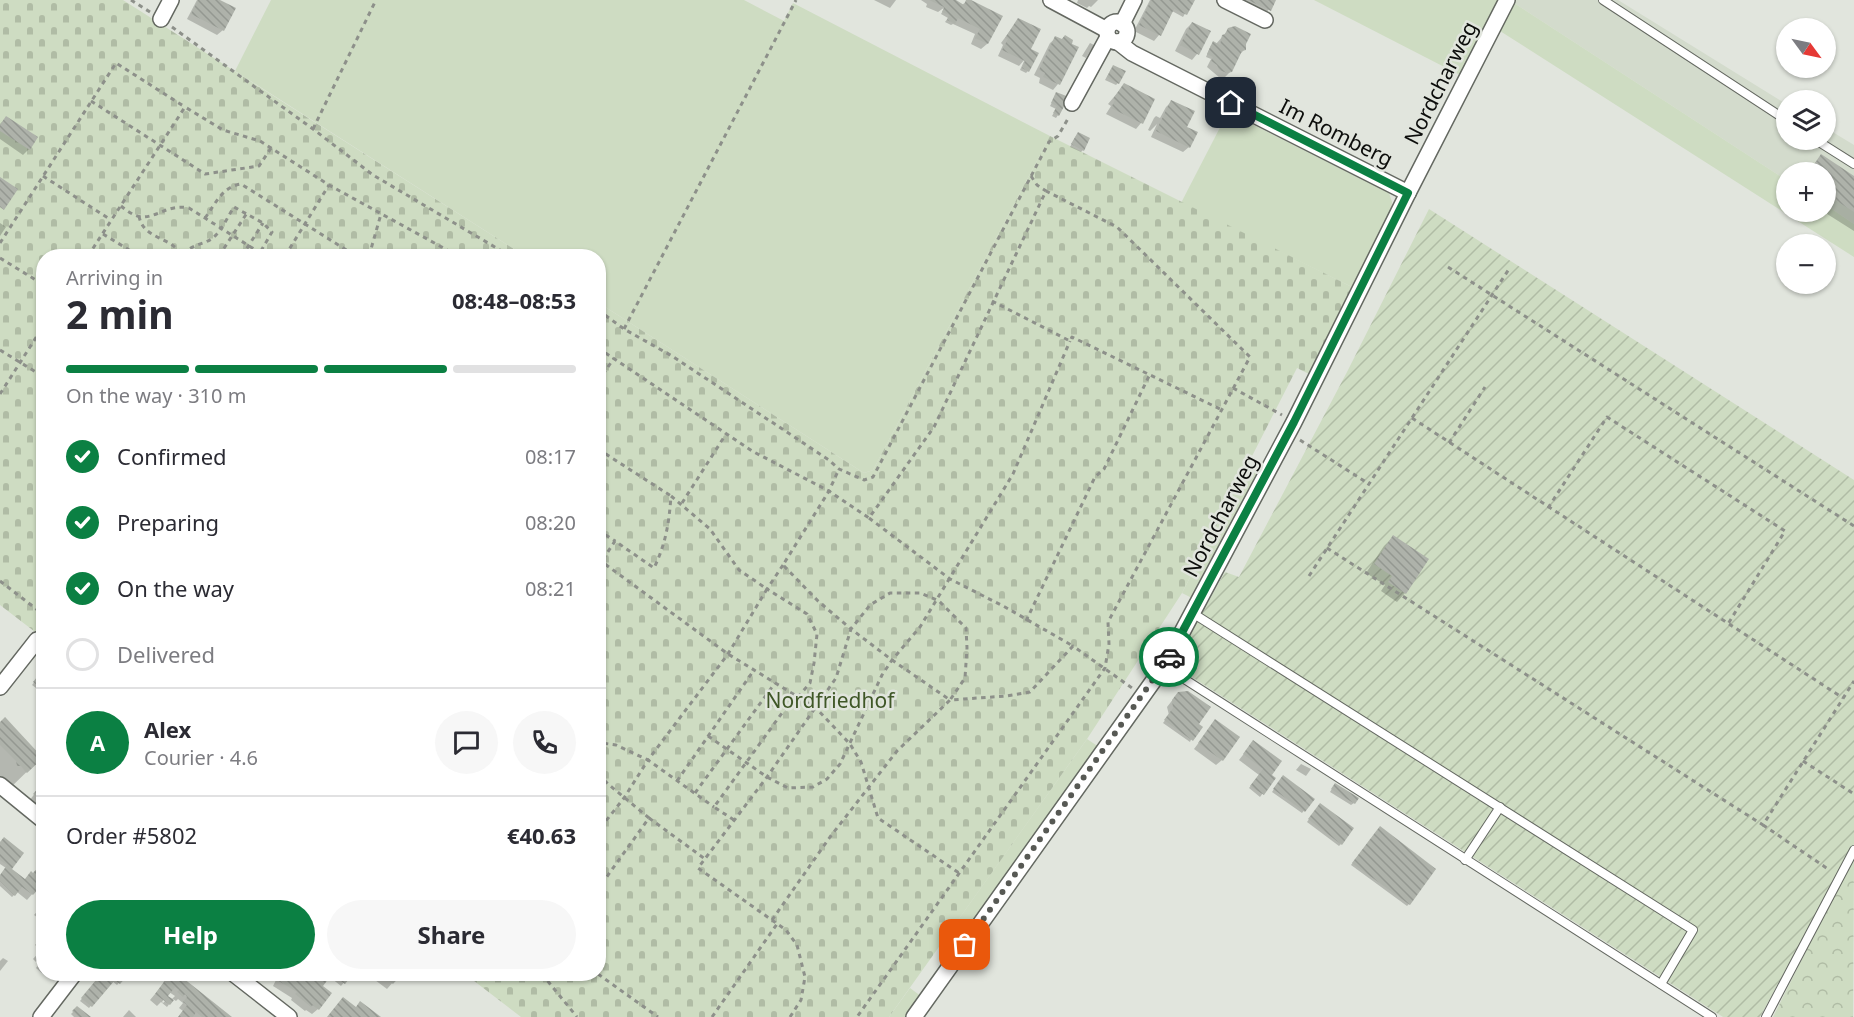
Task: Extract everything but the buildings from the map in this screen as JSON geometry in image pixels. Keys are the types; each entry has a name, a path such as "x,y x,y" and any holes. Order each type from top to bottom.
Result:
{"street":[{"path":"161,19 171,0"},
{"name":"Im Romberg","path":"1051,0 1111,36 1132,53 1408,193"},
{"path":"1072,103 1111,36 1110,25 1122,24 1134,0"},
{"path":"1225,0 1265,20"},
{"name":"Nordcharweg","path":"914,1017 1164,666 1194,614 1291,428 1507,0"},
{"path":"0,687 36,641"},
{"path":"0,785 36,814"},
{"path":"41,1017 69,981"},
{"path":"243,981 289,1017"}],"lane":[{"path":"1603,0 1776,113"},
{"path":"1832,150 1854,164"},
{"path":"1194,614 1693,930 1660,984"},
{"path":"1164,666 1712,1017"},
{"path":"1465,860 1500,807"},
{"path":"1766,1017 1854,850"}],"path":[{"path":"131,0 161,19 373,175 498,249"},
{"path":"313,129 376,0"},
{"path":"624,329 796,0"},
{"path":"0,243 116,63 223,130 260,141 329,185 445,249"},
{"path":"91,101 205,174 259,166 271,148"},
{"path":"606,316 624,329 672,356 830,460 839,470 864,480 873,477 1049,142 1058,136 1069,119 1072,103"},
{"path":"93,249 185,107"},
{"path":"43,176 111,220"},
{"path":"857,1017 1105,668 1109,645 1108,622 1250,357 1117,227 1036,185 1031,176"},
{"path":"205,218 224,191 231,186 241,184 344,249"},
{"path":"290,249 329,185"},
{"path":"868,518 934,427 1046,190"},
{"path":"120,206 144,217 180,206 189,208 252,249"},
{"path":"190,249 193,245 208,241 216,235 234,207 263,223 272,232 262,249"},
{"path":"224,249 247,213"},
{"path":"371,249 381,214"},
{"path":"139,216 140,224 147,231 176,249"},
{"path":"247,249 263,223"},
{"path":"103,234 128,249"},
{"path":"0,258 36,280"},
{"path":"1448,267 1854,526"},
{"path":"1309,576 1509,269"},
{"path":"992,301 1070,341"},
{"path":"0,394 36,337"},
{"path":"708,736 767,777 788,788 813,787 827,779 840,764 891,660 920,627 1013,474 1072,337 1222,410"},
{"path":"0,350 36,372"},
{"path":"606,353 752,451 829,491 950,579 1073,646 1142,696"},
{"path":"606,370 614,358"},
{"path":"1026,621 1095,477 1104,469 1150,374"},
{"path":"1449,443 1485,387"},
{"path":"1233,388 1369,484"},
{"path":"1548,508 1607,417 1785,531 1728,624"},
{"path":"1412,418 1843,698"},
{"path":"681,503 726,434"},
{"path":"606,454 681,503 710,529 739,570 807,614 817,634 810,683 797,696 714,807"},
{"path":"606,821 624,798 648,760 728,654 829,491 839,470"},
{"path":"606,535 654,568 664,547 671,496"},
{"path":"606,553 615,541"},
{"path":"1327,548 1828,869"},
{"path":"606,565 728,654 816,708 850,744 861,762 867,788 878,818 959,873"},
{"path":"783,565 818,601 851,629 891,660 950,700 1030,692 1073,646"},
{"path":"0,581 36,609"},
{"path":"772,920 867,788 897,751 950,700 965,678 966,628 937,600 920,593 890,593 870,605 851,629 836,678 767,777 699,868 786,930 797,945 805,977 801,1000 790,1017"},
{"path":"677,781 754,670"},
{"path":"1762,825 1854,681"},
{"path":"695,793 775,683"},
{"path":"606,744 616,745 648,760 734,820"},
{"path":"1803,761 1854,794"},
{"path":"606,781 649,818 705,859"},
{"path":"606,878 649,818"},
{"path":"712,1017 777,924"},
{"path":"606,980 658,1017"},
{"path":"548,981 577,1017"}],"shaded area":[{"path":"1516,0 1618,0 1776,98 1776,150 1836,150 1836,134 1854,145 1854,224 1836,212 1836,162 1776,162 1776,173 1514,3"}],"green space":[{"path":"0,0 123,0 514,249 36,249 36,633 0,605"},
{"path":"271,0 744,0 784,21 793,3 1050,136 873,470 864,473 606,307 606,249 514,249 235,71"},
{"path":"1314,0 1498,0 1460,75"},
{"path":"1514,3 1776,173 1776,207 1500,31"},
{"path":"1228,112 1389,193 1392,202 1391,214 1354,288 1181,203"},
{"name":"Nordfriedhof","path":"1050,136 1354,288 1311,375 1297,368 1182,593 1087,739 889,1017 521,1017 474,981 606,981 606,307 864,473 873,470"},
{"path":"1429,209 1854,480 1854,844 1760,1017 1723,1017 1173,665 1225,572 1239,577 1347,372"},
{"path":"1836,212 1854,224 1854,257 1836,246 1836,234 1818,234 1799,222 1836,222"},
{"path":"1249,463 1262,470 1196,600 1182,593"},
{"path":"1087,739 1099,747 971,929 958,920"},
{"path":"1854,855 1853,1017 1773,1017"},
{"path":"910,988 922,997 908,1017 889,1017"}],"way so far":[{"path":"965,945 1169,657"}],"route":[{"path":"1169,657 1194,614 1294,422 1408,193 1231,103"}]}
